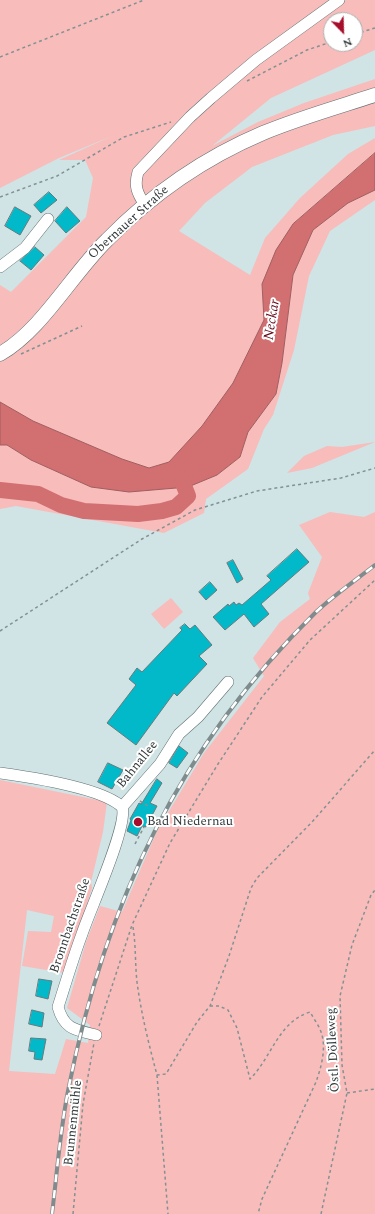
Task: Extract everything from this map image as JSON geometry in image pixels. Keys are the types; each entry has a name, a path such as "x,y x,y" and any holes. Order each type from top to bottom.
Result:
{"main road":[{"name":"Obernauer Straße","path":"1,352 22,337 57,299 83,266 107,240 166,187 197,166 264,133 375,95"}],"street":[{"path":"145,205 138,194 135,183 138,172 190,117 256,60 339,0"},
{"path":"0,267 25,248 48,219"},
{"name":"Bahnallee","path":"0,773 47,780 101,795 116,801 122,806 160,764 180,734 198,717 228,682"},
{"name":"Bronnbachstraße","path":"96,1035 68,1026 61,1018 58,1007 81,935 116,842 123,815 122,806"}],"path":[{"path":"0,57 144,0"},
{"path":"363,32 375,28"},
{"path":"241,85 307,50 323,45"},
{"path":"0,197 57,176 124,137 190,117"},
{"path":"19,355 82,326"},
{"path":"0,631 142,539 195,510 258,491 341,478 375,468"},
{"name":"Brunnenmühle","path":"73,1214 83,1104 96,1035 132,925 170,843 218,764 262,697 310,640 375,580"},
{"path":"157,1075 166,1074 197,1022 210,1006 229,956 251,888 257,878 312,822 375,750"},
{"path":"150,818 155,821"},
{"path":"135,844 144,827"},
{"name":"Östl. Dölleweg","path":"321,1214 347,1093 342,1065 340,996 352,945 370,895 375,890"},
{"path":"132,925 136,943 138,988 157,1075 168,1214"},
{"path":"210,1006 219,1006 228,1010 237,1028 250,1079 288,1025 300,1015 310,1012 322,1035 323,1052 316,1082 262,1199 258,1214"},
{"path":"347,1093 375,1089"}],"shaded area":[{"path":"0,0 375,0 375,50 271,98 212,146 258,122 304,103 375,79 375,126 333,135 252,167 205,203 179,231 250,275 265,238 300,198 348,154 375,138 375,153 294,223 262,284 264,320 233,383 202,426 169,462 149,468 122,459 33,421 0,402 0,285 11,292 86,217 93,178 85,160 59,160 112,136 59,158 0,188"},
{"path":"375,190 375,200 330,231 309,276 294,350 273,415 264,429 248,469 206,499 204,513 164,533 16,506 0,509 0,445 7,445 31,460 91,487 217,475 240,457 248,432 276,394 282,363 293,275 313,230 348,203"},
{"path":"375,442 312,468 287,473 304,456 327,446 342,447"},
{"path":"330,512 364,517 375,512 375,1214 0,1214 0,780 107,802 103,832 91,882 92,888 65,973 22,966 28,931 51,932 54,916 27,910 9,1071 55,1074 66,1039 88,1043 90,1025 67,1008 86,942 100,906 122,912 157,831 204,753 264,676 253,658 280,622 310,599 308,593 322,557 299,525"},
{"path":"171,598 183,612 164,629 151,614"}],"water":[{"path":"375,153 375,190 348,203 313,230 293,275 282,363 276,394 248,432 240,457 217,475 188,487 129,492 91,487 31,460 7,445 0,445 0,402 33,421 122,459 149,468 169,462 202,426 233,383 264,320 262,284 276,250 293,224"}],"building":[{"path":"49,192 57,200 41,213 34,205"},
{"path":"15,207 31,216 20,235 5,226"},
{"path":"67,207 80,221 66,233 55,221"},
{"path":"35,247 44,255 31,270 20,261"},
{"path":"297,549 309,562 261,604 269,614 254,627 244,614 225,630 213,617 228,604 229,606 234,602 236,605 239,603 242,605 271,580 267,576"},
{"path":"233,560 243,579 237,583 227,563"},
{"path":"210,582 217,590 206,600 199,592"},
{"path":"185,624 190,629 195,625 212,645 199,656 207,664 177,696 174,693 136,745 107,723 136,685 129,679 137,668 142,672 182,630 180,628"},
{"path":"179,746 188,753 177,768 169,763"},
{"path":"108,763 123,770 112,789 98,782"},
{"path":"157,779 162,783 150,803 157,806 146,827 142,826 137,836 127,831 131,820 130,819 139,803 141,804"},
{"path":"39,979 52,981 48,999 36,996"},
{"path":"32,1010 44,1013 42,1027 29,1024"},
{"path":"31,1038 46,1039 42,1060 34,1059 35,1052 29,1051"}],"waterway":[{"name":"Neckar","path":"0,490 38,494 61,505 84,511 138,514 162,511 176,507 188,496 181,478"}],"railway":[{"path":"52,1214 65,1106 84,1022 103,956 127,892 154,832 187,773 225,717 268,664 316,612 375,565"}],"place":[{"name":"Bad Niedernau","path":"138,822"}]}
